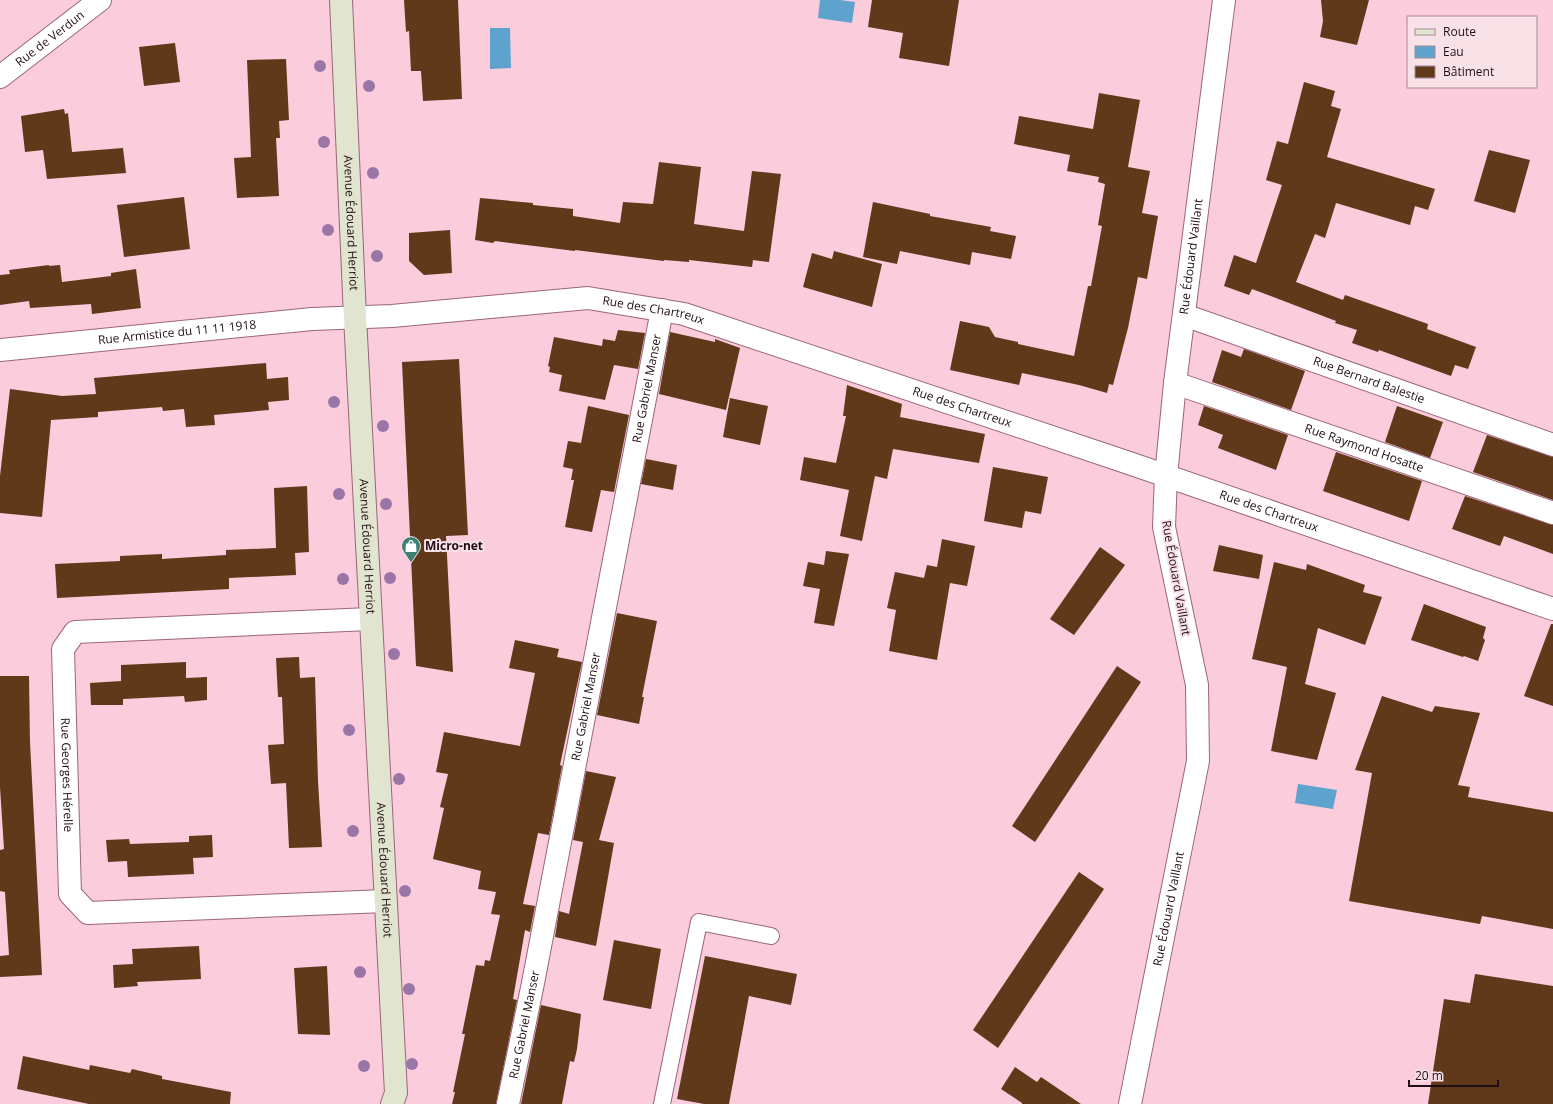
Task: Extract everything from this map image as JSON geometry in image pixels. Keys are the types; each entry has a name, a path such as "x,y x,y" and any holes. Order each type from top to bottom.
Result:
{"street":[{"name":"Rue de Verdun","path":"0,77 100,0"},
{"name":"Avenue Édouard Herriot","path":"341,0 370,618 396,1100"},
{"name":"Rue Édouard Vaillant","path":"1130,1104 1198,760 1197,685 1164,527 1166,476 1175,383 1224,0"},
{"name":"Rue des Chartreux","path":"355,317 392,316 588,298 684,314 1166,476 1553,609"},
{"name":"Rue Gabriel Manser","path":"508,1104 533,984 662,310"},
{"name":"Rue Bernard Balestie","path":"1184,315 1553,445"},
{"name":"Rue Armistice du 11 11 1918","path":"0,350 312,319 355,317"},
{"name":"Rue Raymond Hosatte","path":"1175,383 1553,513"},
{"name":"Rue Georges Hérelle","path":"370,618 75,632 63,649 70,894 88,913 385,901"}],"lane":[{"path":"662,1104 699,922 771,936"}],"water":[{"path":"820,0 855,2 852,23 818,18"},
{"path":"490,28 510,28 511,68 490,69"},
{"path":"1298,784 1337,790 1333,809 1295,803"}],"building":[{"path":"404,0 458,0 462,99 423,101 421,71 411,71 409,31 406,32"},
{"path":"872,0 959,0 949,66 899,58 903,33 868,27"},
{"path":"1321,0 1369,0 1357,45 1320,37 1323,21"},
{"path":"175,43 180,82 144,86 139,47"},
{"path":"286,59 289,120 279,121 280,138 276,138 279,196 237,198 234,158 251,157 247,60"},
{"path":"1304,82 1335,91 1331,106 1341,109 1327,157 1435,189 1428,210 1415,206 1410,225 1336,203 1325,238 1315,234 1296,282 1343,300 1345,295 1428,324 1427,329 1476,347 1468,369 1455,365 1451,376 1379,350 1378,352 1352,343 1357,330 1335,323 1336,321 1252,289 1249,295 1224,286 1234,255 1256,263 1282,185 1266,180 1277,141 1288,144"},
{"path":"1099,93 1140,100 1128,167 1150,171 1142,213 1158,216 1147,279 1138,277 1128,328 1113,385 1109,384 1107,393 1079,385 1022,373 1019,385 950,370 960,321 989,327 995,337 1018,342 1018,344 1074,356 1088,286 1091,286 1102,226 1098,225 1105,184 1098,182 1099,177 1067,171 1070,155 1014,144 1019,116 1093,129"},
{"path":"64,109 65,114 68,113 72,152 123,148 126,173 47,179 43,150 25,152 21,116"},
{"path":"1489,150 1530,160 1515,213 1474,201"},
{"path":"659,162 701,167 694,224 744,231 752,171 781,174 769,262 753,260 752,267 689,260 689,262 664,261 495,241 493,243 475,240 480,198 533,203 533,205 573,209 573,216 620,223 623,202 653,204"},
{"path":"184,197 190,249 124,257 117,205"},
{"path":"873,202 930,214 930,216 991,227 990,231 1016,236 1011,259 972,252 970,265 900,251 897,264 863,257"},
{"path":"450,230 452,273 424,275 409,261 409,233"},
{"path":"834,251 882,264 872,307 803,287 812,253 832,259"},
{"path":"60,265 62,282 111,276 111,273 136,269 141,308 92,314 91,304 30,308 29,301 0,305 0,275 10,274 9,270"},
{"path":"618,330 645,333 638,369 614,365 605,400 559,391 562,375 549,372 550,367 548,366 554,337 602,346 603,339 615,341"},
{"path":"670,332 715,342 715,339 740,348 726,410 659,394"},
{"path":"1244,349 1305,371 1291,410 1212,382 1222,350 1241,357"},
{"path":"459,359 468,535 446,536 453,672 416,666 402,362"},
{"path":"266,363 267,379 288,377 289,400 268,402 269,410 214,415 215,425 186,427 184,409 163,411 162,407 98,412 98,417 51,420 42,517 0,513 0,476 10,389 62,396 96,394 94,378"},
{"path":"847,385 902,404 900,417 985,434 979,463 893,449 887,479 875,476 862,541 840,536 849,490 800,480 804,457 836,463 846,416 843,416"},
{"path":"730,398 768,406 760,445 723,437"},
{"path":"588,406 629,415 614,492 601,490 592,532 565,527 574,480 571,480 573,469 563,467 568,441 581,443"},
{"path":"1204,406 1288,435 1276,470 1218,448 1223,435 1198,425"},
{"path":"1397,406 1443,422 1430,458 1385,442"},
{"path":"1487,435 1553,457 1553,500 1473,472"},
{"path":"1336,452 1422,481 1409,521 1323,491"},
{"path":"646,459 677,465 673,490 641,484"},
{"path":"993,467 1048,477 1041,514 1025,511 1022,528 984,521"},
{"path":"307,486 309,552 295,553 296,575 229,578 229,589 57,598 55,564 120,561 120,556 162,554 162,559 226,555 226,550 276,548 274,488"},
{"path":"1465,496 1553,525 1553,554 1504,536 1500,546 1452,529"},
{"path":"942,539 975,546 967,586 950,583 937,660 889,651 896,610 887,608 895,572 924,578 927,565 937,567"},
{"path":"1219,545 1263,555 1259,579 1213,571"},
{"path":"1100,547 1125,565 1074,635 1050,619"},
{"path":"826,551 849,554 834,626 814,623 820,589 803,586 808,562 824,565"},
{"path":"1274,562 1306,570 1307,564 1365,585 1363,592 1382,597 1365,645 1318,628 1305,684 1336,693 1317,760 1271,751 1287,667 1252,659"},
{"path":"1424,604 1486,627 1483,638 1485,640 1478,661 1411,640"},
{"path":"617,613 657,621 642,697 644,697 639,724 597,715"},
{"path":"1551,624 1553,624 1553,706 1524,696"},
{"path":"515,640 559,649 557,657 582,662 560,765 562,766 549,835 538,833 523,904 535,906 530,932 525,930 513,999 517,1000 496,1104 452,1104 455,1092 453,1092 465,1034 462,1034 476,965 484,966 485,960 490,961 500,915 491,914 496,892 478,889 481,871 433,859 444,808 440,807 448,774 436,772 444,732 520,746 535,673 509,668"},
{"path":"299,657 300,678 315,677 318,781 322,847 289,848 286,783 271,784 268,745 284,744 282,697 278,697 276,658"},
{"path":"186,662 186,678 207,677 207,700 185,702 184,696 123,699 123,705 91,705 90,683 121,681 121,665"},
{"path":"1117,666 1141,682 1035,842 1012,826"},
{"path":"0,676 29,676 30,742 42,975 0,977 0,956 9,955 5,892 0,891 0,850 4,849 0,787"},
{"path":"1382,696 1432,712 1435,706 1480,713 1458,785 1470,787 1468,797 1553,812 1553,929 1482,916 1480,924 1349,901 1372,773 1355,770"},
{"path":"586,771 616,777 599,840 614,843 596,946 555,937 559,911 569,914 583,842 573,840"},
{"path":"212,835 213,857 193,858 194,874 128,877 127,861 108,862 106,840 129,839 130,844 189,842 189,836"},
{"path":"1079,872 1104,889 998,1048 973,1030"},
{"path":"614,940 661,949 651,1009 603,1000"},
{"path":"199,946 201,979 137,982 138,986 114,988 113,965 133,964 132,949"},
{"path":"705,956 797,974 791,1005 749,996 729,1104 704,1104 677,1099"},
{"path":"327,966 330,1035 298,1034 294,968"},
{"path":"1475,974 1553,986 1553,1104 1428,1104 1444,999 1470,1003"},
{"path":"541,1005 581,1014 577,1049 574,1062 570,1061 562,1104 521,1104"},
{"path":"23,1056 89,1070 90,1065 130,1073 132,1069 162,1076 162,1079 231,1092 230,1104 89,1104 17,1089"},
{"path":"1015,1067 1037,1082 1041,1077 1081,1104 1022,1104 1001,1089"}],"place":[{"name":"Micro-net","path":"411,563"}]}
